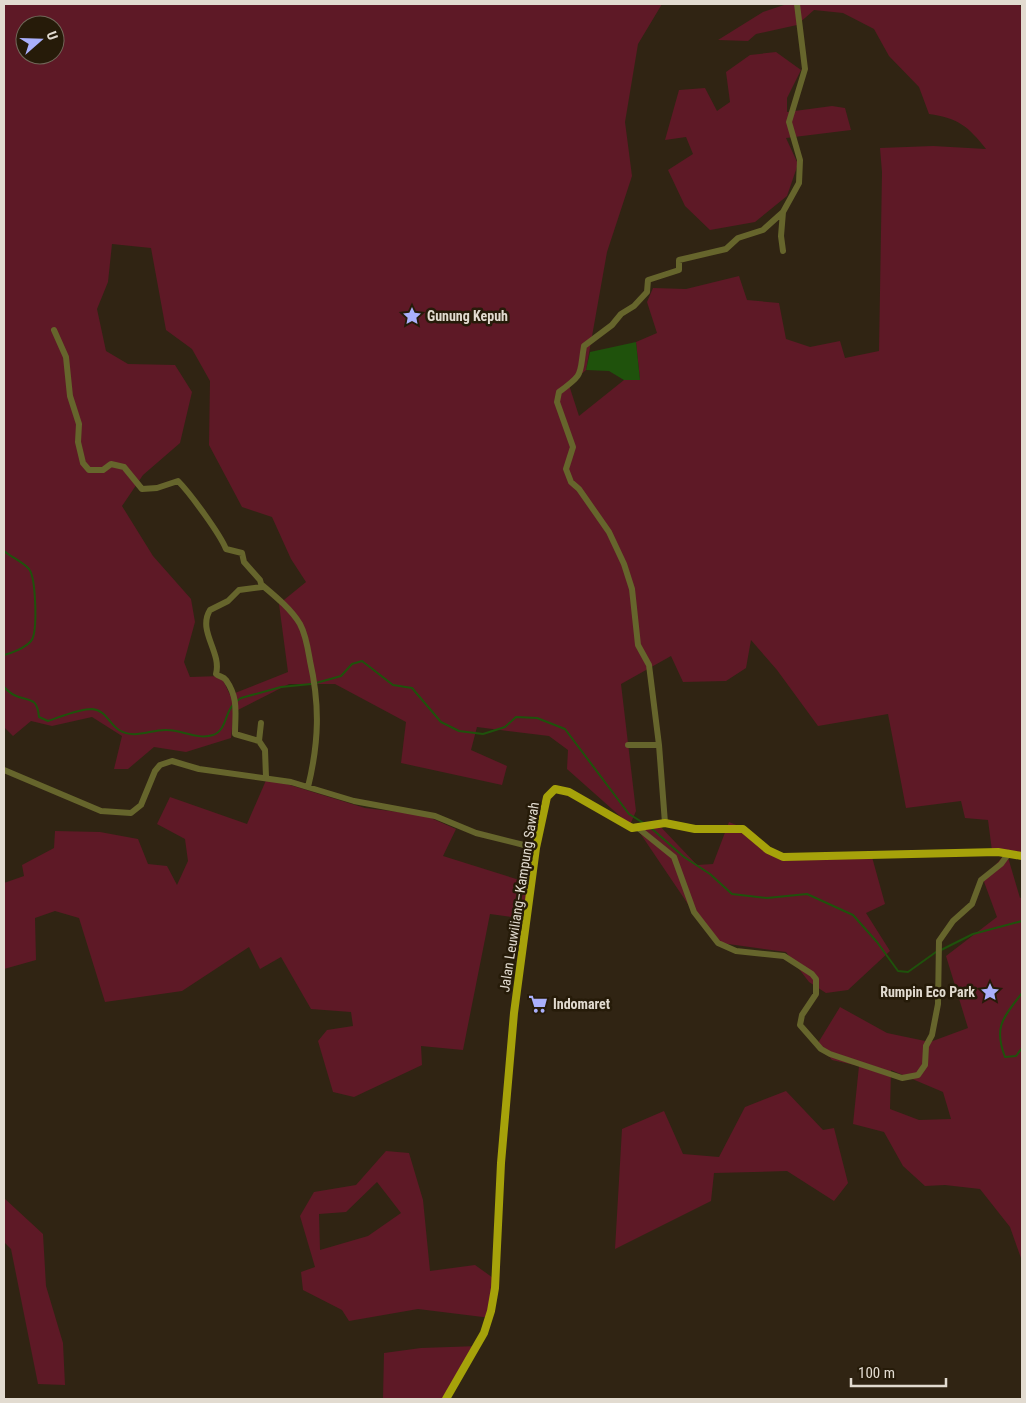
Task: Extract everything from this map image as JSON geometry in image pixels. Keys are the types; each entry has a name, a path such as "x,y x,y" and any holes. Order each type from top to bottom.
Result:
{"main road":[{"name":"Jalan Leuwiliang–Kampung Sawah","path":"446,1399 488,1323 495,1288 501,1163 514,1013 536,848 547,797 555,789 569,792 627,827 639,828"},
{"path":"639,828 665,823 695,829 744,830 768,850 783,857 1009,853 1022,856"}],"street":[{"path":"665,823 659,745 649,665 638,645 632,589 624,564 609,532 579,489 571,482 566,468 572,447 557,402 559,392 575,380 582,370 584,346 612,325 621,314 634,306 647,292 648,280 679,270 679,260 726,249 738,238 763,230 783,212 799,183 801,174 798,149 789,122 805,69 797,4"},
{"path":"783,212 781,236 783,252"},
{"path":"54,330 66,357 70,396 79,424 78,442 84,463 89,470 103,470 111,464 124,467 142,489 157,488 178,481 222,539 226,549 242,553 244,562 262,585 278,599 300,624 306,641 318,697 317,736 308,787"},
{"path":"259,741 235,734 238,708 224,678 216,674 216,660 206,634 208,613 214,607 228,601 239,590 259,589 262,585"},
{"path":"261,723 259,741 265,750 266,777"},
{"path":"628,745 659,745"},
{"path":"4,770 101,810 131,813 139,808 155,771 160,765 168,762 199,769 266,777 354,800 435,816 476,833 536,848"},
{"path":"639,828 674,858 694,912 718,943 736,951 784,956 812,974 817,985 816,994 802,1015 800,1025 820,1049 902,1078 918,1075 925,1065 926,1046 932,1035 938,1004 938,947 953,921 972,904 975,891 981,880 1001,864 1009,853"}],"shaded area":[{"path":"4,4 662,4 638,44 625,122 632,176 607,252 586,370 569,385 579,416 624,380 640,380 636,342 657,333 647,302 653,288 686,289 739,276 747,300 779,303 786,339 810,347 840,341 845,358 879,351 882,172 880,148 933,146 986,149 974,134 962,124 948,118 929,114 919,87 889,56 874,29 843,13 814,10 797,25 756,34 748,41 718,40 763,12 787,4 1019,4 1022,9 1022,855 1007,854 1020,898 1022,897 1022,1261 1010,1227 980,1189 945,1185 925,1186 903,1166 884,1132 853,1124 859,1066 832,1060 818,1043 840,1007 887,1033 930,1042 968,1028 946,956 997,917 983,879 1006,853 992,851 988,820 965,818 961,801 906,808 888,714 818,726 777,670 751,640 746,668 726,681 683,682 671,656 621,684 636,811 630,825 567,769 568,750 549,736 477,727 471,750 507,766 502,785 401,763 406,722 335,684 289,684 234,712 231,738 186,752 154,747 128,769 114,769 122,736 92,717 52,726 31,721 13,736 4,727","holes":["112,244 151,248 166,330 192,349 210,381 209,445 242,507 272,517 291,559 306,582 279,604 288,672 230,695 221,676 190,677 184,662 195,622 191,599 153,556 122,506 143,475 180,443 192,392 175,365 128,364 106,351 97,309 108,282","891,1070 943,1092 951,1119 919,1120 890,1109"]},
{"path":"776,52 801,70 787,98 787,112 832,106 845,108 851,130 786,138 798,164 787,196 755,222 710,230 685,206 668,170 693,154 686,137 665,140 679,90 705,88 717,111 730,102 726,72 750,55"},
{"path":"636,342 640,380 624,380 609,371 586,370 590,352"},
{"path":"267,778 365,808 424,815 456,829 443,856 529,883 525,919 490,914 463,1050 421,1046 422,1065 354,1097 333,1092 318,1041 327,1030 353,1026 351,1012 311,1009 281,957 260,969 249,947 182,991 105,1002 79,918 55,911 35,918 36,960 4,969 4,883 24,876 22,865 54,848 55,831 100,832 138,839 148,864 167,866 177,885 188,861 185,839 157,824 170,797 247,824"},
{"path":"729,822 753,832 779,858 872,857 885,904 866,913 890,951 848,990 826,993 809,982 786,952 721,943 696,916 640,833 657,823 697,865 713,864"},
{"path":"786,1091 823,1130 834,1128 848,1183 834,1201 787,1171 714,1173 711,1201 615,1249 622,1129 664,1111 683,1154 719,1157 745,1107"},
{"path":"386,1151 409,1153 423,1200 430,1271 475,1265 496,1280 491,1318 418,1309 349,1321 342,1310 303,1290 301,1272 315,1267 300,1216 314,1192 356,1185","holes":["377,1182 401,1213 368,1236 320,1250 319,1214 346,1212"]},
{"path":"4,1198 43,1234 46,1286 63,1343 65,1385 38,1384 11,1249 4,1242"},
{"path":"479,1346 447,1399 383,1399 384,1353 421,1348"}],"waterway":[{"path":"4,551 29,569 35,594 35,628 31,641 22,648 4,655"},
{"path":"316,683 341,676 352,664 362,661 393,685 412,688 441,722 459,731 483,734 505,727 516,717 537,718 565,729 629,814 645,824"},
{"path":"237,701 241,698 281,687 311,684"},
{"path":"4,687 14,695 34,702 39,717 48,721 92,709 101,712 119,730 131,734 173,730 196,736 213,735 223,726 233,705"},
{"path":"651,828 684,857 710,874 732,894 767,898 807,894 853,915 877,942 898,971 908,972 936,952"},
{"path":"941,950 973,934 1022,921"},
{"path":"1022,993 1002,1022 1000,1029 1005,1057 1016,1056 1022,1048"}],"place":[{"name":"Gunung Kepuh","path":"412,316"},
{"name":"Rumpin Eco Park","path":"990,992"},
{"name":"Indomaret","path":"538,1004"}]}
